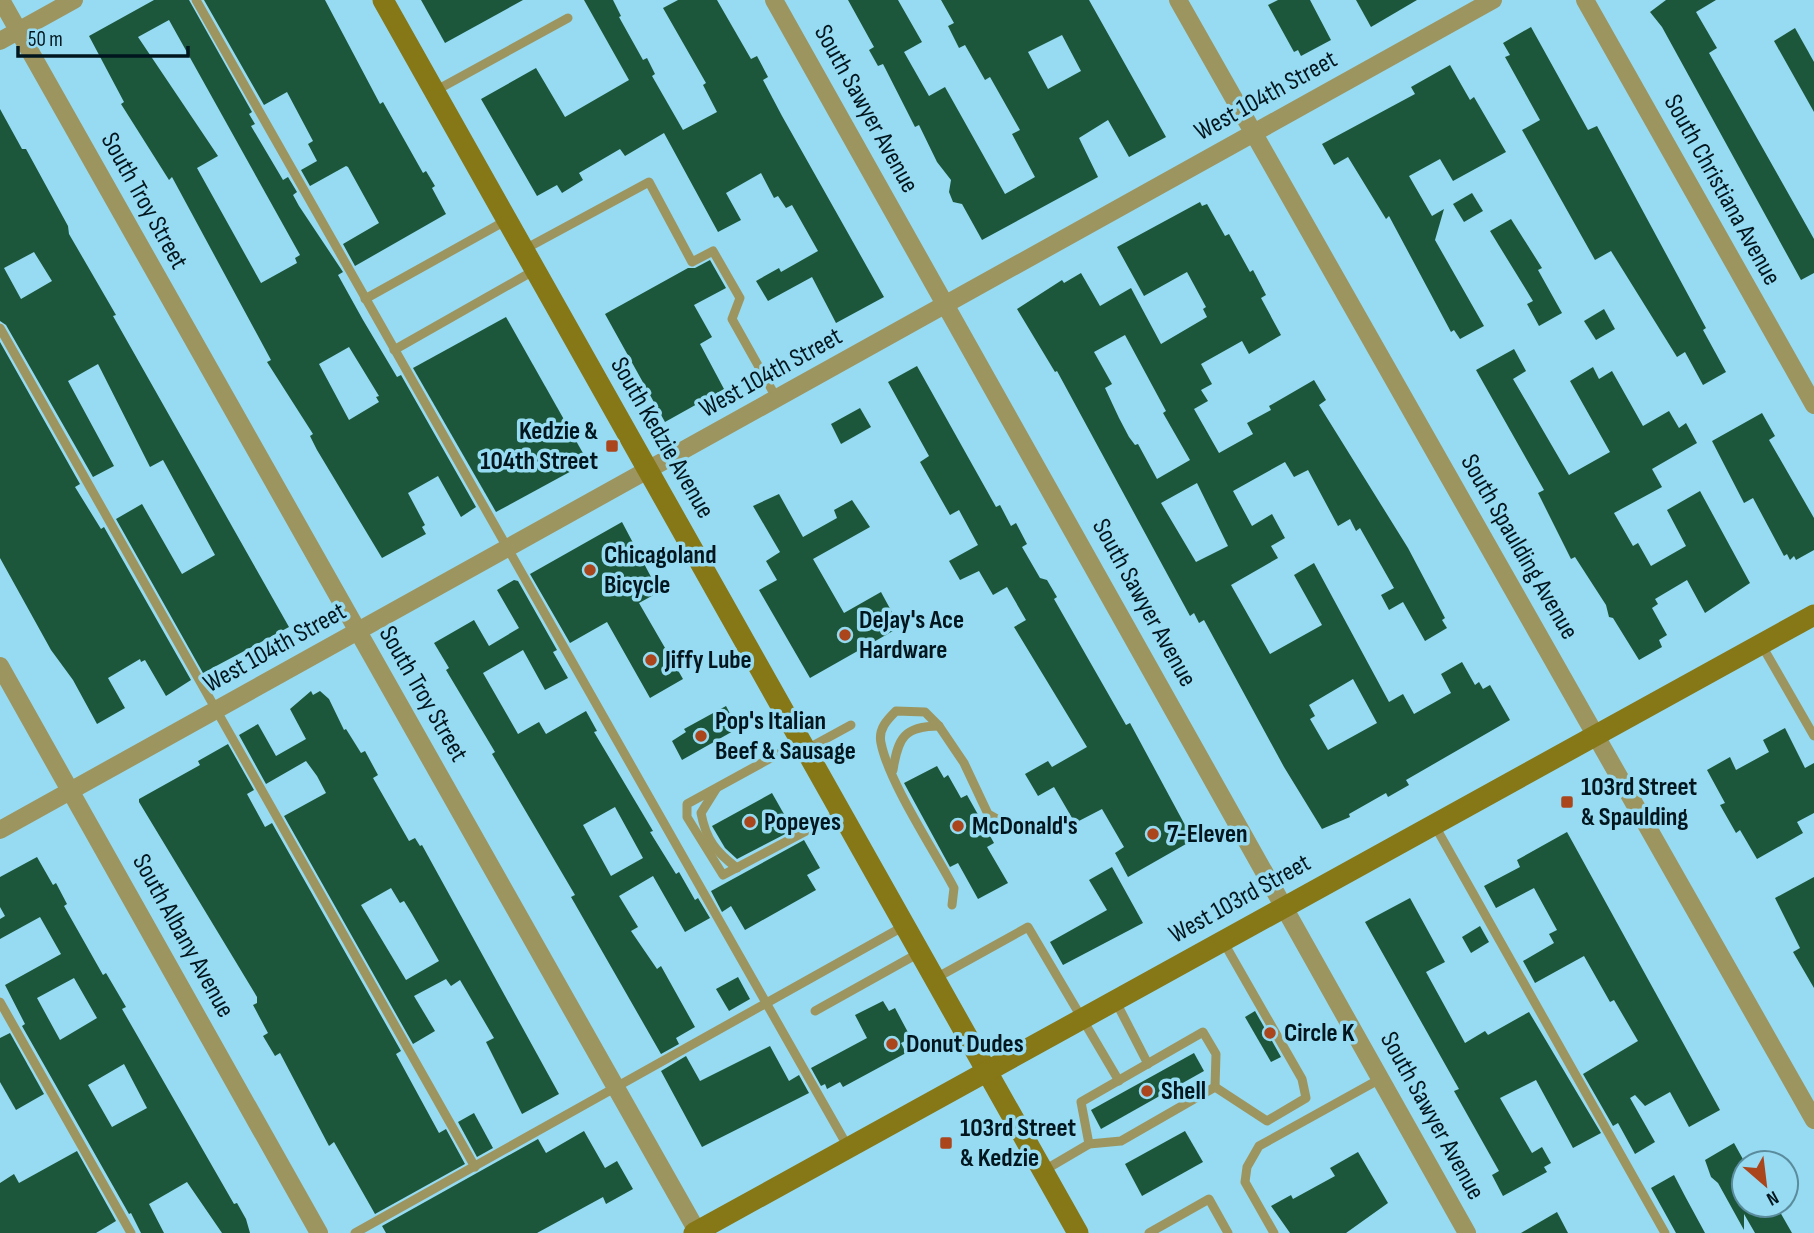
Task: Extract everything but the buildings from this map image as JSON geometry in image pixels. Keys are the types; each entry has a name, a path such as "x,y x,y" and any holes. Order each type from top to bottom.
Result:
{"main road":[{"name":"South Kedzie Avenue","path":"383,0 1078,1233"},
{"name":"West 103rd Street","path":"695,1232 1814,615"}],"street":[{"name":"South Troy Street","path":"1,0 695,1232"},
{"path":"0,41 74,0"},
{"name":"South Sawyer Avenue","path":"774,0 1467,1233"},
{"name":"South Spaulding Avenue","path":"1178,0 1814,1120"},
{"name":"West 104th Street","path":"0,830 1493,0"},
{"name":"South Christiana Avenue","path":"1585,0 1814,405"},
{"name":"South Albany Avenue","path":"0,666 319,1233"}],"lane":[{"path":"196,0 848,1147"},
{"path":"435,91 568,18"},
{"path":"524,250 649,182 692,262 713,251 740,298 732,318 778,399"},
{"path":"365,299 507,220"},
{"path":"394,349 535,270"},
{"path":"0,328 475,1167"},
{"path":"1761,644 1814,736"},
{"path":"952,905 954,888 892,772 880,742 883,723 896,711 925,712 939,726 964,764 988,814 1011,827"},
{"path":"842,812 723,875 687,817 687,804 804,745 851,725"},
{"path":"892,772 896,748 904,735 921,726 939,726"},
{"path":"717,787 701,813 703,828 713,849 737,868"},
{"path":"1435,824 1665,1233"},
{"path":"355,1233 906,925"},
{"path":"936,978 1028,928 1119,1081"},
{"path":"1215,1087 1267,1121 1306,1098 1302,1079 1223,941"},
{"path":"815,1011 921,952"},
{"path":"1115,1000 1148,1064"},
{"path":"0,1002 131,1233"},
{"path":"1089,1144 1082,1102 1203,1032 1216,1054 1215,1087"},
{"path":"1273,1233 1245,1182 1247,1167 1259,1146 1381,1078"},
{"path":"1043,1171 1089,1144 1121,1141 1215,1087"},
{"path":"1149,1233 1209,1199 1228,1233"}],"place":[{"name":"Kedzie & 104th Street","path":"612,446"},
{"name":"Chicagoland Bicycle","path":"590,570"},
{"name":"DeJay's Ace Hardware","path":"845,635"},
{"name":"Jiffy Lube","path":"651,660"},
{"name":"Pop's Italian Beef & Sausage","path":"701,736"},
{"name":"103rd Street & Spaulding","path":"1567,802"},
{"name":"Popeyes","path":"750,822"},
{"name":"McDonald's","path":"958,826"},
{"name":"7-Eleven","path":"1153,834"},
{"name":"Circle K","path":"1270,1033"},
{"name":"Donut Dudes","path":"892,1044"},
{"name":"Shell","path":"1147,1091"},
{"name":"103rd Street & Kedzie","path":"946,1143"}]}
